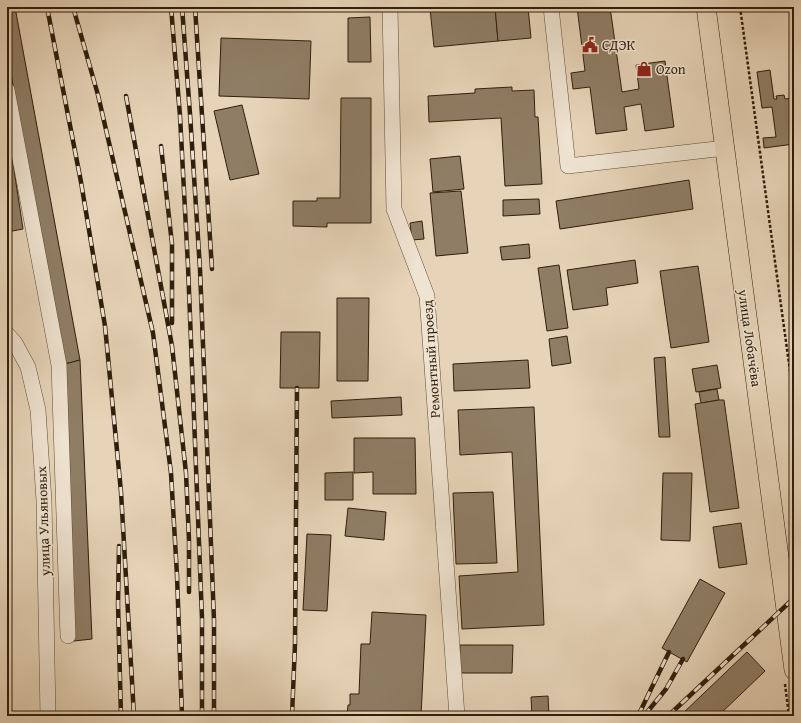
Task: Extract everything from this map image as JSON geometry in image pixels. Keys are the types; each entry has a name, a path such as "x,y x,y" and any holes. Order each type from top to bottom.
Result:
{"main road":[{"name":"улица Лобачёва","path":"706,7 794,670"}],"street":[{"name":"Ремонтный проезд","path":"390,7 394,210 427,296 457,716"},
{"path":"551,7 568,166 725,148"},
{"path":"7,90 59,365 68,636"},
{"name":"улица Ульяновых","path":"7,334 16,343 28,367 38,410 44,501 48,716"}],"path":[{"path":"740,7 794,400"}],"building":[{"path":"7,7 15,7 80,360 65,364 7,53"},
{"path":"452,7 495,7 498,41 434,47 430,9"},
{"path":"495,7 528,7 531,38 498,41"},
{"path":"577,7 610,7 622,92 639,89 636,65 665,61 674,127 645,131 641,104 624,107 627,130 596,134 590,87 573,89 571,73 585,71"},
{"path":"370,17 371,62 348,62 348,18"},
{"path":"221,38 311,41 309,99 219,96"},
{"path":"770,70 774,99 777,99 776,96 784,95 785,99 794,98 794,144 764,148 763,138 776,137 772,107 762,108 757,72"},
{"path":"512,87 512,91 534,90 535,117 538,117 542,184 505,186 501,118 429,122 428,96 475,93 475,89"},
{"path":"341,98 371,98 371,223 327,223 327,227 293,226 293,201 317,201 317,198 340,198"},
{"path":"242,105 259,174 230,180 214,111"},
{"path":"7,123 23,229 7,232"},
{"path":"460,156 464,189 433,192 430,159"},
{"path":"689,180 693,209 560,229 556,201"},
{"path":"461,191 468,253 436,256 430,193"},
{"path":"539,199 540,214 503,216 503,200"},
{"path":"422,221 424,239 412,240 410,223"},
{"path":"529,244 530,258 502,260 500,247"},
{"path":"635,260 638,283 606,288 608,305 573,310 567,270"},
{"path":"559,265 568,328 547,331 538,268"},
{"path":"698,266 709,342 671,348 660,271"},
{"path":"337,298 369,298 368,381 337,381"},
{"path":"281,332 320,332 319,388 280,388"},
{"path":"567,336 571,363 552,366 549,339"},
{"path":"665,357 670,437 659,437 654,358"},
{"path":"80,360 92,639 74,641 65,364"},
{"path":"528,360 530,388 454,391 453,364"},
{"path":"717,365 721,388 696,392 692,369"},
{"path":"717,389 719,400 701,403 699,392"},
{"path":"401,397 402,415 332,418 331,401"},
{"path":"724,400 739,508 710,512 695,404"},
{"path":"534,407 544,625 462,629 459,576 518,572 512,452 460,455 458,410"},
{"path":"354,438 415,438 416,494 373,494 373,472 354,473"},
{"path":"353,472 353,500 325,500 325,473"},
{"path":"663,473 692,473 690,541 661,540"},
{"path":"493,492 497,563 456,564 453,493"},
{"path":"348,508 386,512 384,540 345,536"},
{"path":"741,523 747,564 719,568 713,527"},
{"path":"307,534 331,535 327,611 303,610"},
{"path":"700,579 725,593 687,662 662,648"},
{"path":"372,612 426,615 421,716 347,716 348,705 350,705 350,694 359,694 361,644 370,644"},
{"path":"460,645 513,645 512,673 459,673"},
{"path":"747,652 765,671 718,716 680,716"},
{"path":"548,696 549,716 532,716 531,697"}],"railway":[{"path":"47,7 81,182 105,326 121,492 134,716"},
{"path":"73,7 98,95 153,333 171,473 177,575 182,716"},
{"path":"171,7 180,116 188,266 202,618 202,716"},
{"path":"182,7 200,269 214,620 214,716"},
{"path":"195,7 212,269"},
{"path":"126,96 172,346 186,473 189,540 189,592"},
{"path":"161,146 172,244 172,323"},
{"path":"292,716 295,644 297,388"},
{"path":"119,546 118,604 121,716"},
{"path":"668,716 794,598"},
{"path":"638,716 669,652"},
{"path":"644,716 666,689 683,659"}],"place":[{"name":"СДЭК","path":"590,45"},
{"name":"Ozon","path":"644,69"}]}
